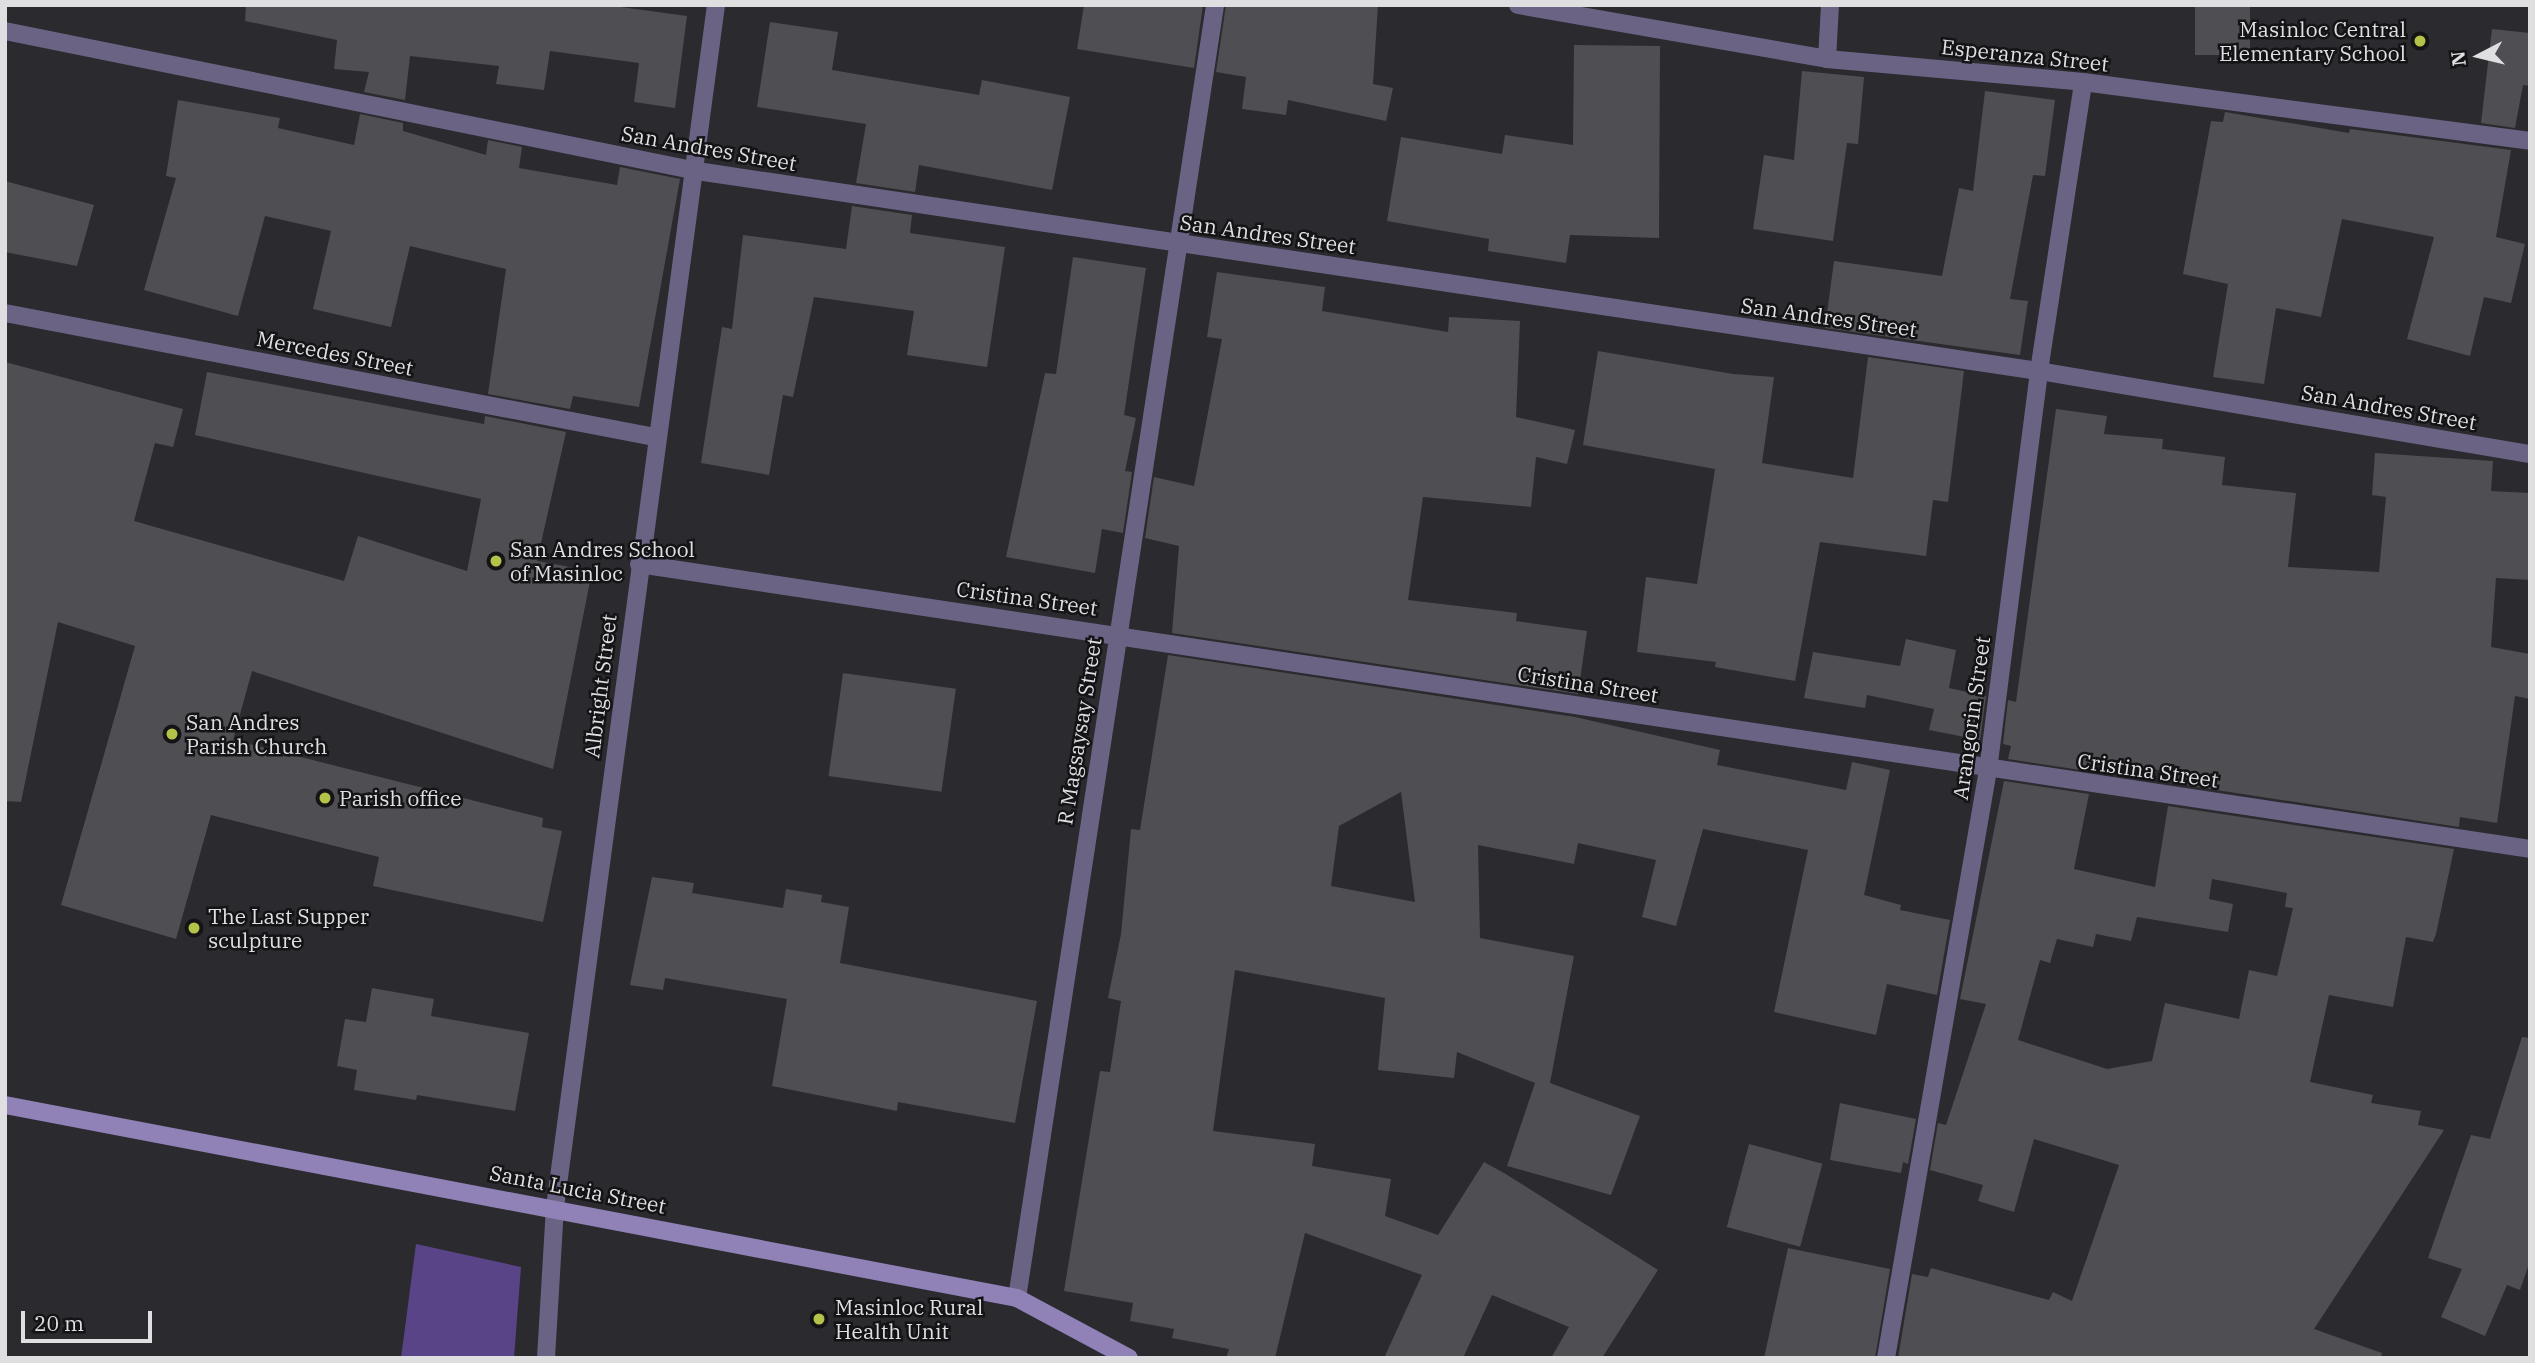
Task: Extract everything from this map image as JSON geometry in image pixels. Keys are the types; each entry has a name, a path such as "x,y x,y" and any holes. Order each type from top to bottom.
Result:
{"street":[{"name":"Albright Street","path":"546,1358 555,1208 655,437 697,171 716,5"},
{"name":"R Magsaysay Street","path":"1017,1298 1117,634 1181,244 1214,5"},
{"name":"Esperanza Street","path":"1518,5 1827,59 2083,82 2530,141"},
{"path":"1827,59 1830,5"},
{"name":"San Andres Street","path":"5,31 697,171 2039,371 2530,454"},
{"name":"Arangorin Street","path":"1886,1358 1988,770 2039,371 2083,82"},
{"name":"Mercedes Street","path":"5,313 655,437"},
{"name":"Cristina Street","path":"639,564 1117,634 1988,770 2530,849"},
{"name":"Santa Lucia Street","path":"5,1105 1017,1298 1129,1358"}],"shaded area":[{"path":"416,1244 521,1267 514,1358 401,1358"}],"building":[{"path":"246,5 606,5 687,16 675,108 634,102 639,63 550,51 544,90 496,84 499,66 410,56 405,100 364,92 369,72 334,69 337,40 245,21"},
{"path":"1084,5 1203,5 1194,68 1077,49"},
{"path":"1226,5 1378,5 1373,84 1393,88 1386,121 1288,100 1286,115 1242,109 1246,77 1216,72"},
{"path":"2195,5 2250,5 2250,55 2195,55"},
{"path":"770,22 838,32 832,70 979,95 982,80 1070,97 1052,190 919,165 915,192 856,183 866,124 757,107"},
{"path":"2492,29 2530,33 2530,86 2523,85 2515,128 2481,123"},
{"path":"1574,45 1660,46 1659,238 1570,235 1566,263 1488,251 1489,239 1387,221 1401,137 1502,154 1505,135 1573,145"},
{"path":"1802,71 1864,77 1858,144 1847,143 1833,241 1753,229 1764,155 1794,160"},
{"path":"1985,91 2055,100 2045,176 2033,175 2010,299 2028,301 2020,355 1825,328 1834,261 1942,276 1959,188 1973,191"},
{"path":"178,100 280,118 278,128 354,145 360,114 403,123 403,131 486,155 488,140 522,147 519,168 617,185 620,167 680,179 639,407 573,396 570,409 488,394 506,269 410,246 391,327 313,309 331,231 265,216 238,316 144,290 176,178 166,176"},
{"path":"2225,112 2349,133 2350,129 2511,150 2496,237 2525,244 2511,303 2484,297 2470,356 2407,339 2434,237 2342,219 2321,317 2276,308 2264,384 2213,377 2228,284 2183,274 2211,121 2223,122"},
{"path":"5,181 94,205 77,266 5,252"},
{"path":"852,206 912,215 910,233 1005,247 987,367 907,355 914,311 814,297 793,397 783,395 769,475 701,463 722,327 732,329 743,235 846,249"},
{"path":"1073,257 1146,268 1124,415 1136,418 1125,471 1132,472 1123,533 1102,529 1095,573 1006,557 1045,373 1056,374"},
{"path":"1217,272 1325,287 1322,311 1448,332 1449,317 1520,321 1516,417 1575,430 1567,464 1536,457 1531,507 1423,497 1408,600 1517,613 1516,621 1587,631 1578,694 1172,633 1179,546 1145,538 1154,477 1194,486 1222,339 1207,337"},
{"path":"1598,351 1733,374 1774,377 1762,463 1853,478 1868,357 1964,371 1948,502 1933,500 1926,556 1820,542 1795,681 1715,667 1716,662 1637,652 1646,577 1697,584 1715,469 1583,445"},
{"path":"5,362 183,409 173,447 155,443 134,521 344,581 358,536 467,571 481,499 195,435 207,372 484,424 485,416 566,432 537,561 592,571 553,769 252,671 233,740 543,818 542,827 562,831 543,922 373,886 379,857 211,815 176,939 61,905 135,646 58,622 21,802 5,801"},
{"path":"2056,409 2107,416 2104,434 2163,439 2162,449 2225,457 2222,485 2296,493 2288,567 2379,572 2386,497 2372,495 2375,453 2493,461 2491,491 2530,493 2530,580 2496,578 2491,647 2530,654 2530,699 2515,696 2497,823 2460,817 2459,827 2171,783 2173,772 2096,761 2094,772 2008,759 2011,746 2003,744 2008,700 2016,702"},
{"path":"1906,639 1956,650 1949,688 1986,696 1980,740 1929,730 1934,709 1867,695 1865,708 1804,698 1813,652 1900,666"},
{"path":"1168,655 1575,717 1720,750 1717,765 1846,790 1852,762 1890,770 1864,895 1901,905 1900,910 1950,920 1937,995 1887,984 1876,1035 1774,1012 1808,850 1703,829 1676,926 1642,917 1656,860 1578,843 1574,864 1478,845 1480,938 1574,956 1550,1083 1640,1116 1611,1195 1507,1166 1535,1083 1457,1052 1454,1078 1378,1070 1385,998 1235,970 1213,1131 1315,1144 1312,1166 1391,1179 1385,1216 1438,1235 1484,1162 1658,1270 1602,1358 1551,1358 1569,1327 1492,1295 1463,1358 1384,1358 1422,1275 1305,1233 1275,1358 1226,1358 1229,1349 1172,1338 1174,1329 1130,1321 1133,1303 1064,1291 1100,1071 1110,1072 1121,1001 1108,998 1121,934 1131,829 1140,830","holes":["1401,792 1415,902 1331,886 1339,826"]},
{"path":"843,673 956,689 941,792 829,776"},
{"path":"2004,781 2089,794 2074,869 2155,887 2168,806 2454,849 2433,942 2406,937 2393,1007 2329,995 2310,1082 2373,1095 2371,1103 2421,1111 2418,1125 2444,1130 2314,1329 2382,1353 2381,1358 1898,1358 1912,1274 1928,1277 1931,1268 2049,1300 2053,1292 2072,1301 2119,1165 2034,1139 2014,1212 1978,1201 1983,1185 1930,1170 1938,1123 1946,1125 1986,1004 1960,999","holes":["2212,879 2287,893 2285,907 2293,908 2277,976 2249,970 2239,1019 2165,1003 2152,1061 2107,1069 2018,1040 2040,960 2050,963 2057,939 2093,947 2096,934 2131,941 2137,917 2228,932 2233,904 2209,899"]},
{"path":"652,877 694,883 692,893 783,908 786,889 822,895 821,902 849,907 840,963 1037,1001 1015,1123 898,1102 897,1111 772,1086 787,999 665,978 663,990 630,985"},
{"path":"372,988 434,999 431,1016 529,1033 515,1111 417,1095 416,1100 354,1090 357,1070 337,1066 345,1019 366,1022"},
{"path":"2522,1037 2530,1038 2530,1261 2520,1290 2507,1285 2485,1336 2441,1317 2462,1269 2428,1258 2471,1135 2490,1139"},
{"path":"1840,1103 1916,1119 1908,1164 1903,1162 1901,1173 1830,1160"},
{"path":"1749,1144 1822,1164 1800,1247 1727,1227"},
{"path":"1788,1248 1890,1269 1875,1358 1764,1358"}],"place":[{"name":"Masinloc Central Elementary School","path":"2420,41"},
{"name":"San Andres School of Masinloc","path":"496,561"},
{"name":"San Andres Parish Church","path":"172,734"},
{"name":"Parish office","path":"325,798"},
{"name":"The Last Supper sculpture","path":"194,928"},
{"name":"Masinloc Rural Health Unit","path":"819,1319"}]}
